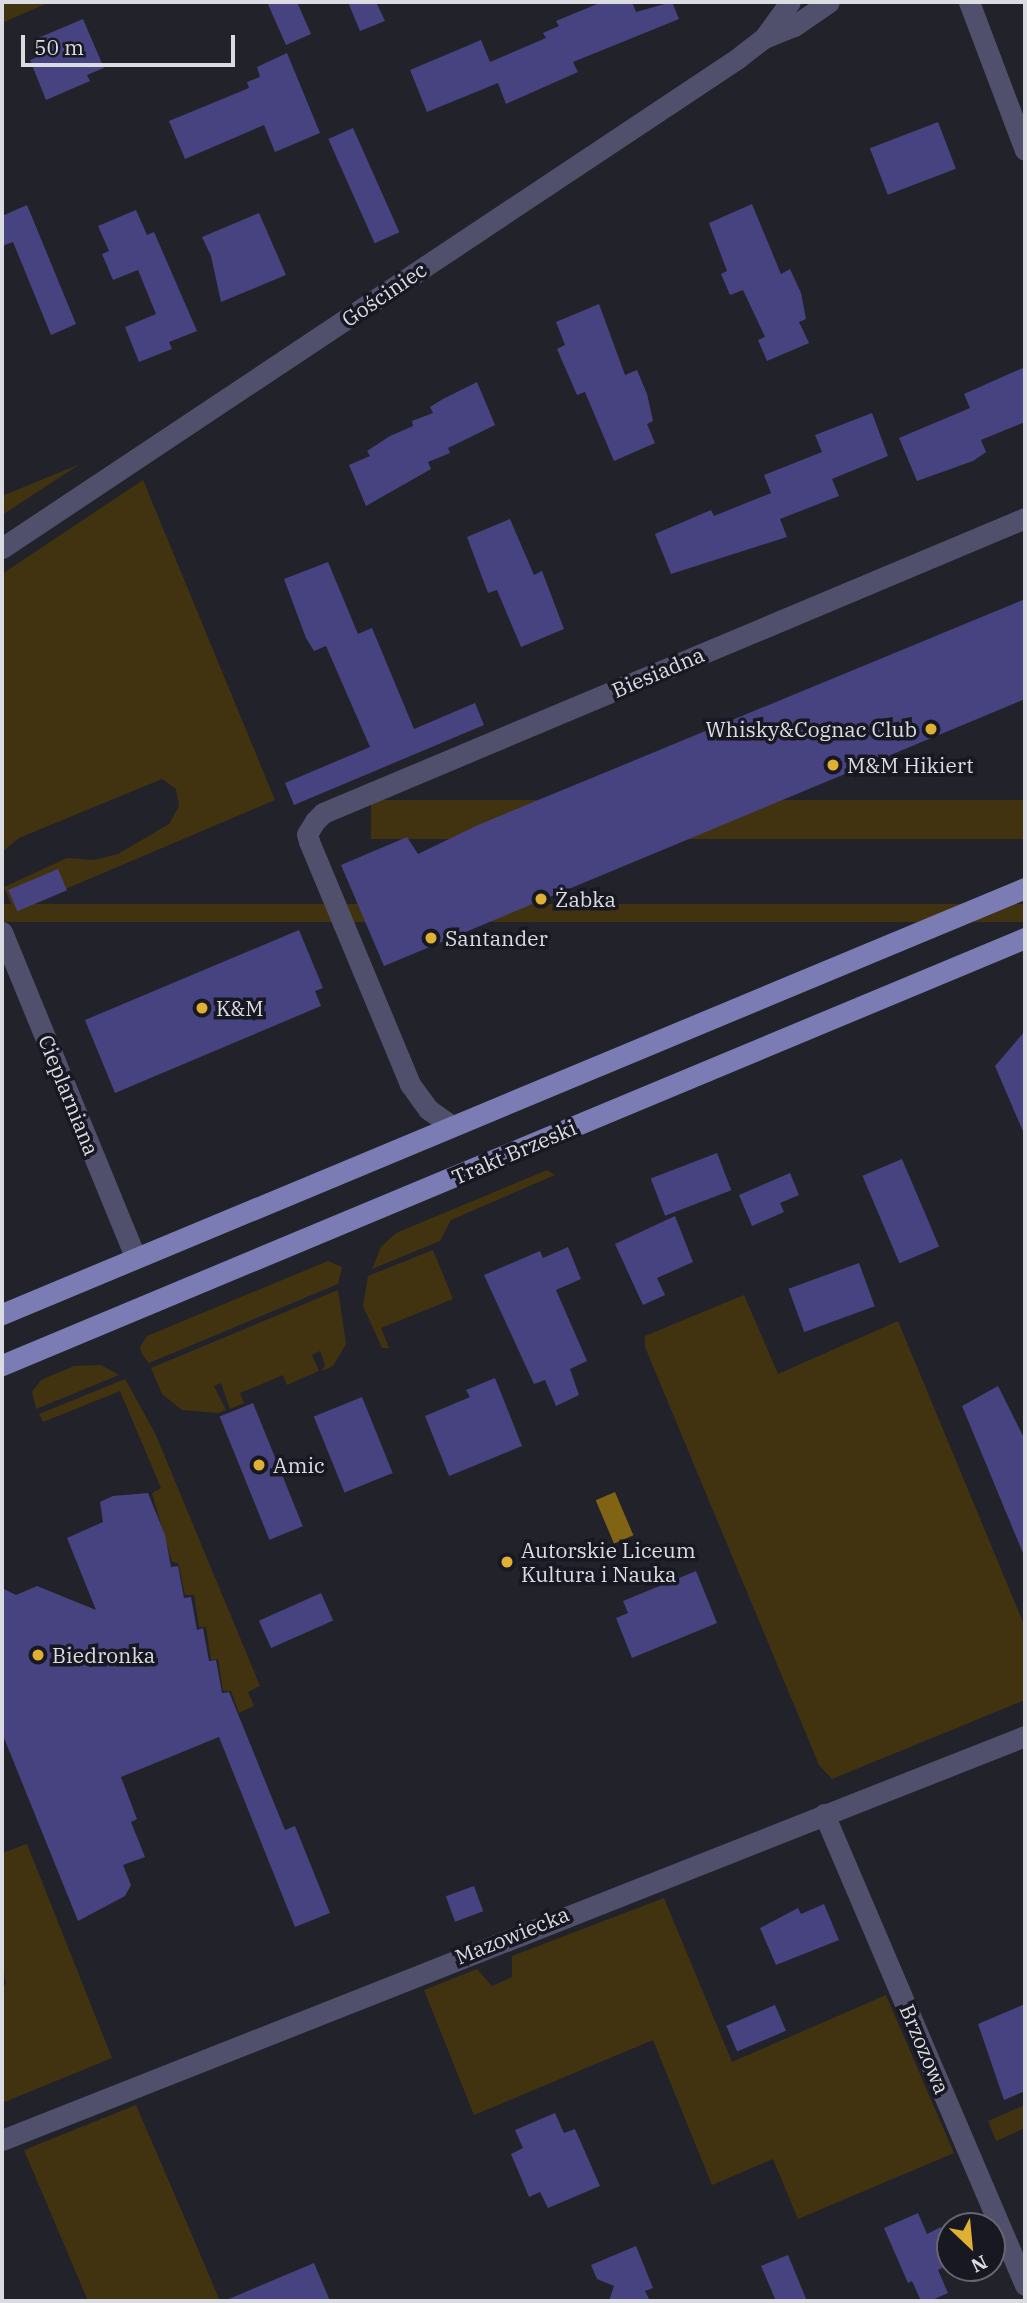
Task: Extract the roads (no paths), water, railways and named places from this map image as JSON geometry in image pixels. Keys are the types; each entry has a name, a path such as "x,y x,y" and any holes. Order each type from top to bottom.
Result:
{"main road":[{"path":"2,1314 1025,888"},
{"name":"Trakt Brzeski","path":"2,1365 1025,938"}],"street":[{"name":"Gościniec","path":"764,38 790,2"},
{"name":"Gościniec","path":"2,548 764,38 794,26 829,2"},
{"path":"969,2 1025,150"},
{"name":"Biesiadna","path":"452,1126 417,1097 309,841 310,826 323,813 1025,518"},
{"name":"Cieplarniana","path":"2,932 136,1258"},
{"name":"Mazowiecka","path":"2,2140 1025,1736"},
{"name":"Brzozowa","path":"824,1814 1025,2285"}],"place":[{"name":"Whisky&Cognac Club","path":"931,729"},
{"name":"M&M Hikiert","path":"833,765"},
{"name":"Żabka","path":"541,899"},
{"name":"Santander","path":"431,938"},
{"name":"K&M","path":"202,1008"},
{"name":"Amic","path":"259,1465"},
{"name":"Autorskie Liceum Kultura i Nauka","path":"507,1562"},
{"name":"Biedronka","path":"38,1655"}]}
